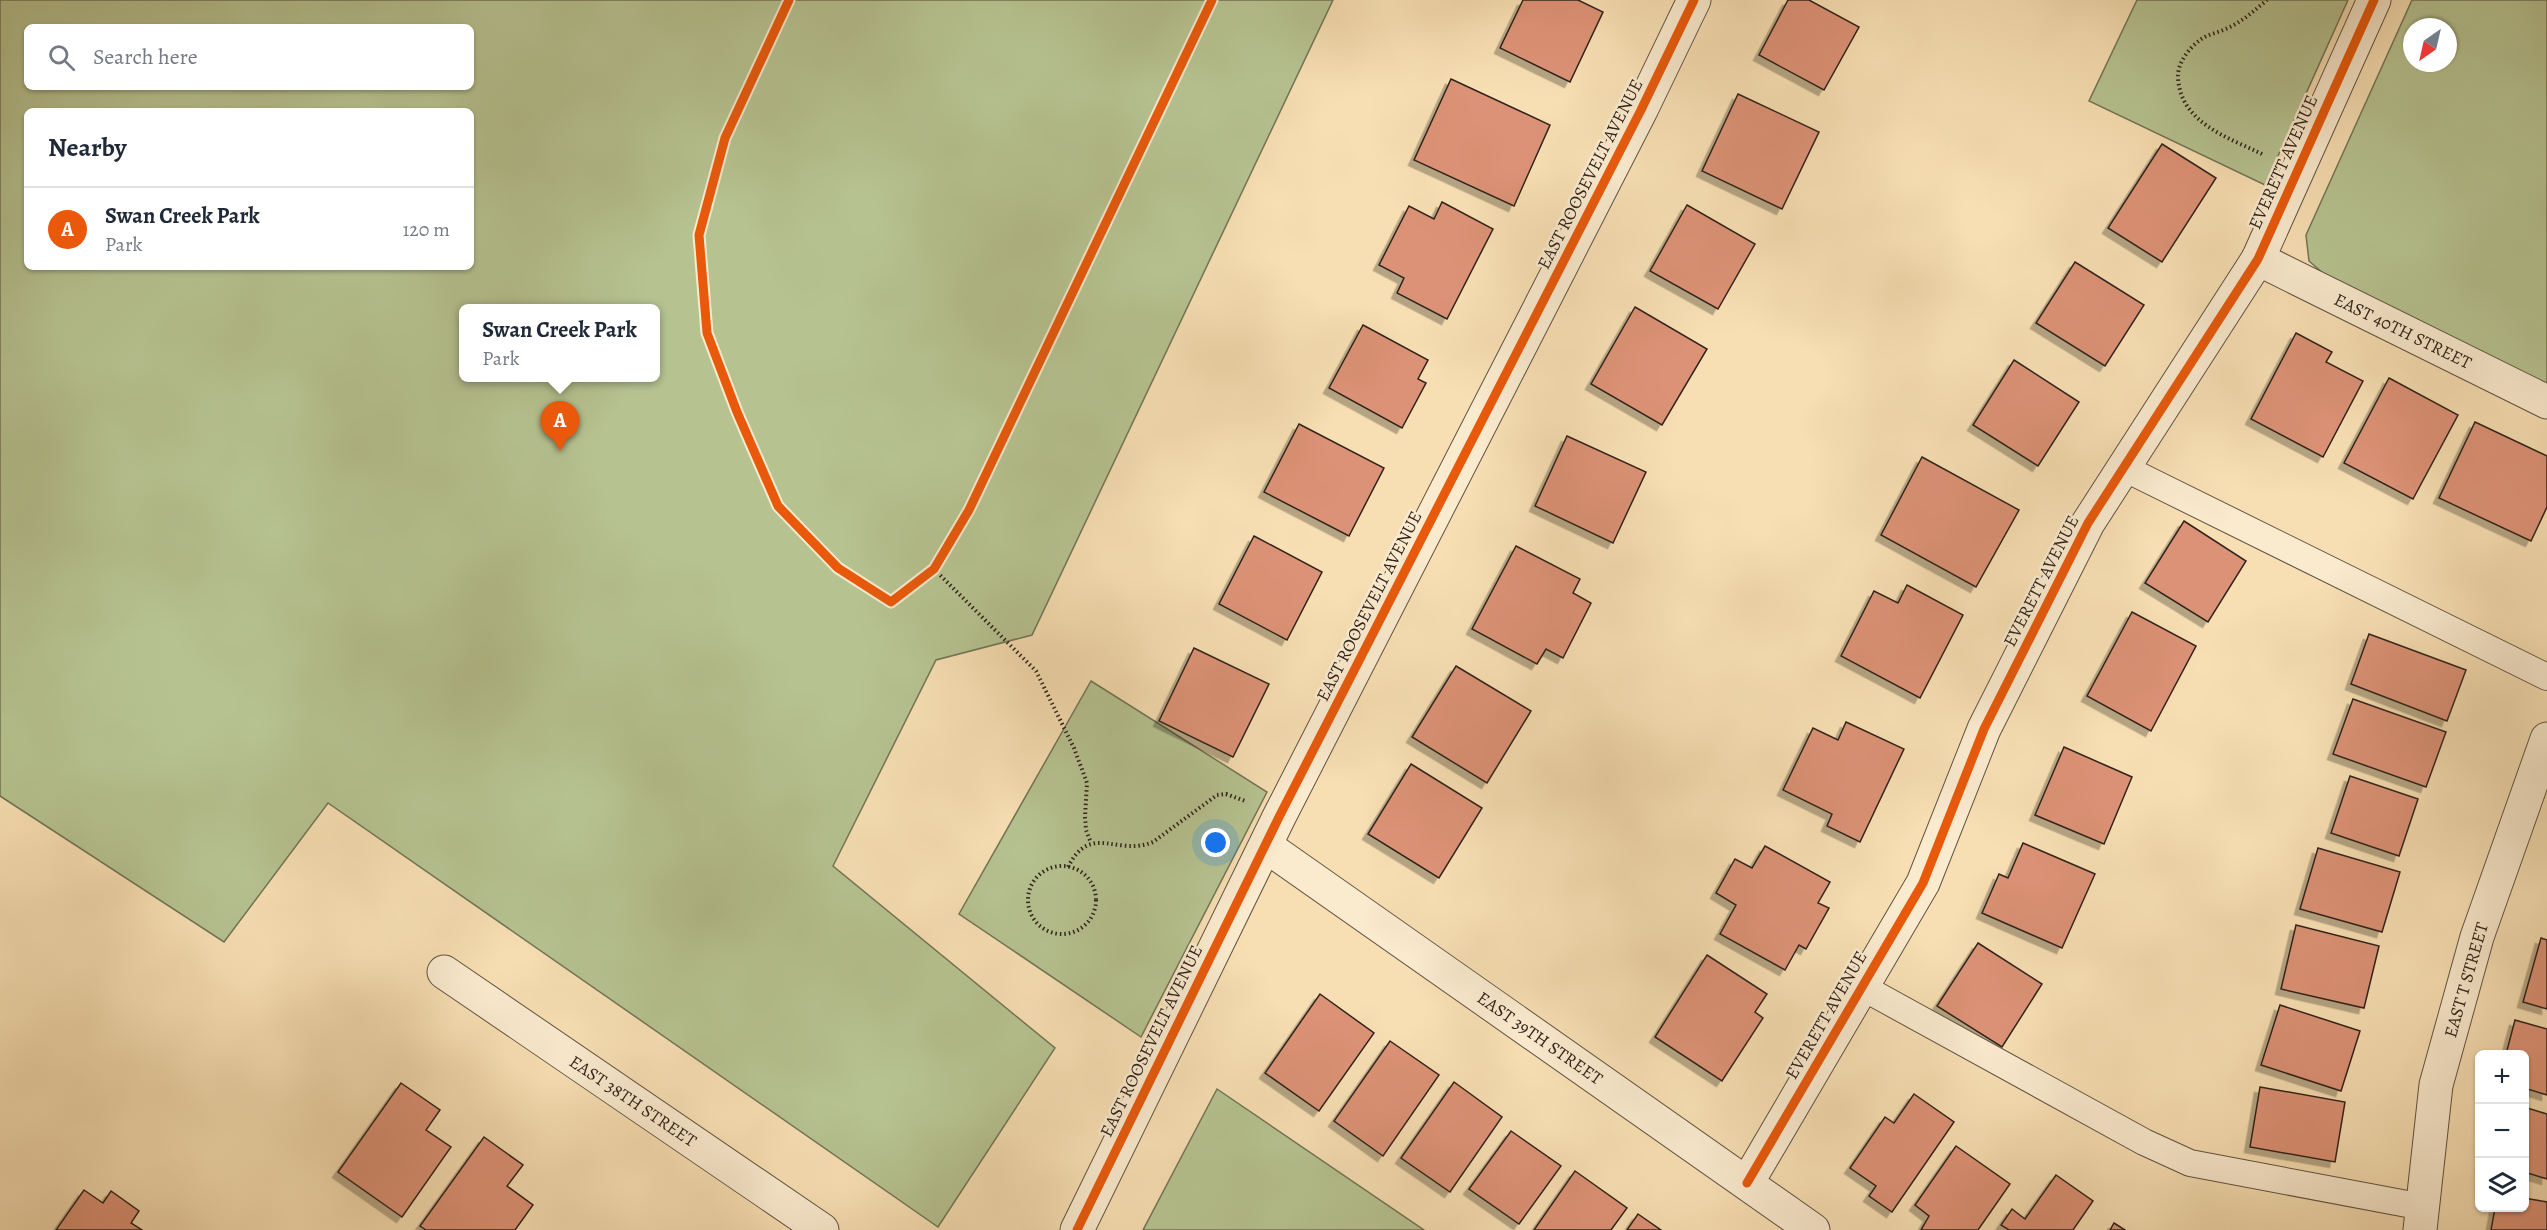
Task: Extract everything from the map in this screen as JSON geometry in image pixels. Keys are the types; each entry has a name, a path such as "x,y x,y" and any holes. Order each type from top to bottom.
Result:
{"street":[{"name":"EAST ROOSEVELT AVENUE","path":"1077,1230 1273,831 1641,110 1694,0"},
{"name":"EVERETT AVENUE","path":"1747,1183 1923,883 1984,729 2088,523 2258,259 2374,0"},
{"name":"EAST 40TH STREET","path":"2258,259 2547,402"},
{"name":"EAST T STREET","path":"2422,1218 2439,1074 2476,937 2547,739"},
{"name":"EAST 39TH STREET","path":"1273,831 1813,1230"},
{"name":"EAST 38TH STREET","path":"444,972 822,1230"}],"lane":[{"path":"2124,468 2547,677"},
{"path":"1862,987 2144,1142 2190,1163 2422,1218"}],"path":[{"path":"2267,0 2241,21 2200,40 2178,69 2179,89 2185,105 2208,127 2297,172"},
{"path":"925,576 934,569 940,559"},
{"path":"934,569 1036,671 1074,748 1087,783 1085,817 1086,830 1091,843"},
{"path":"1068,867 1082,847 1091,843 1142,846 1154,842 1217,795 1235,796 1273,831"},
{"path":"1054,867 1068,867 1076,868 1092,884 1096,894 1096,906 1093,917 1086,926 1065,935 1053,934 1042,929 1029,911 1029,889 1043,872 1054,867"}],"green space":[{"path":"0,0 1333,0 1032,635 936,660 833,866 1055,1048 938,1227 328,803 224,942 0,796"},
{"path":"2137,0 2348,0 2265,185 2089,101"},
{"path":"2412,0 2547,0 2547,387 2325,275 2309,261 2306,235 2403,20 2403,72 2457,72 2457,18 2404,18"},
{"path":"1091,681 1267,792 1141,1037 959,914"},
{"path":"1217,1089 1424,1230 1143,1230"}],"building":[{"path":"1523,0 1578,0 1603,12 1570,82 1500,48"},
{"path":"1788,0 1809,0 1859,27 1824,90 1759,55"},
{"path":"1451,79 1550,125 1514,206 1414,160"},
{"path":"1738,94 1819,132 1782,209 1702,171"},
{"path":"2162,144 2216,178 2162,262 2108,228"},
{"path":"1442,202 1493,229 1447,319 1397,293 1404,278 1379,265 1409,206 1434,219"},
{"path":"1687,205 1755,244 1718,309 1650,271"},
{"path":"2075,262 2144,305 2105,366 2036,323"},
{"path":"1635,307 1707,349 1662,425 1591,384"},
{"path":"1363,325 1428,360 1418,379 1426,383 1402,428 1329,388"},
{"path":"2296,333 2332,352 2326,362 2363,381 2323,457 2251,419"},
{"path":"2014,360 2079,402 2038,466 1973,425"},
{"path":"2389,378 2458,415 2413,499 2344,463"},
{"path":"2475,422 2547,456 2547,507 2531,541 2439,498"},
{"path":"1299,424 1384,468 1349,536 1264,492"},
{"path":"1567,436 1646,472 1613,543 1535,506"},
{"path":"1922,457 2019,510 1976,587 1881,535"},
{"path":"2184,521 2246,561 2208,622 2145,583"},
{"path":"1254,536 1322,572 1287,640 1219,604"},
{"path":"1516,546 1580,579 1573,593 1591,603 1563,658 1546,649 1537,664 1472,629"},
{"path":"1907,585 1963,615 1920,698 1841,656 1874,591 1898,603"},
{"path":"2132,612 2196,646 2151,731 2087,696"},
{"path":"2369,634 2466,670 2447,721 2351,684"},
{"path":"1194,648 1269,684 1233,757 1159,721"},
{"path":"1456,666 1531,711 1487,783 1412,737"},
{"path":"2353,699 2446,732 2426,787 2333,754"},
{"path":"1846,722 1904,749 1860,842 1827,826 1832,814 1783,790 1813,728 1838,740"},
{"path":"2064,747 2132,777 2104,844 2035,815"},
{"path":"1411,764 1482,808 1439,878 1368,834"},
{"path":"2350,776 2418,799 2399,856 2331,833"},
{"path":"2023,843 2095,874 2062,948 1982,913 1999,874 2008,878"},
{"path":"1765,846 1830,882 1818,903 1829,908 1806,949 1799,945 1785,970 1720,934 1736,905 1716,893 1735,859 1752,868"},
{"path":"2318,848 2400,872 2382,932 2300,909"},
{"path":"2296,925 2379,946 2364,1008 2281,989"},
{"path":"2541,938 2547,940 2547,1009 2523,1002"},
{"path":"1978,943 2042,984 2002,1047 1937,1006"},
{"path":"1707,955 1767,994 1755,1012 1763,1018 1722,1081 1655,1037"},
{"path":"1320,994 1374,1033 1319,1111 1265,1073"},
{"path":"2280,1005 2360,1031 2341,1091 2261,1065"},
{"path":"2515,1020 2547,1029 2547,1095 2529,1090 2529,1050 2507,1050"},
{"path":"1390,1041 1439,1075 1383,1156 1334,1121"},
{"path":"1454,1082 1502,1117 1450,1192 1401,1158"},
{"path":"401,1083 440,1110 426,1130 451,1147 402,1217 338,1172"},
{"path":"2260,1087 2345,1102 2335,1162 2250,1147"},
{"path":"1914,1094 1954,1122 1892,1212 1869,1196 1876,1186 1850,1168 1885,1117 1894,1123"},
{"path":"2529,1109 2547,1114 2547,1179 2529,1174"},
{"path":"1511,1131 1561,1166 1519,1224 1469,1189"},
{"path":"484,1137 523,1165 507,1186 533,1205 515,1230 426,1230 420,1226"},
{"path":"1956,1146 2010,1184 1978,1230 1921,1230 1929,1216 1915,1205"},
{"path":"1575,1171 1627,1208 1611,1230 1534,1230"},
{"path":"2056,1175 2093,1201 2073,1230 2009,1230 2001,1225 2012,1209 2025,1219"},
{"path":"84,1190 103,1203 111,1191 139,1211 131,1223 142,1230 56,1230"},
{"path":"2529,1199 2547,1202 2547,1230 2491,1230 2494,1212 2529,1212"},
{"path":"1638,1214 1661,1230 1627,1230"},
{"path":"2114,1223 2125,1230 2110,1230"}],"cycle path":[{"path":"789,0 725,138 699,235 707,333 737,412 778,506 838,568 891,602 934,569 969,510 1212,0"},
{"path":"1077,1230 1279,817 1641,110 1694,0"},
{"path":"1747,1183 1923,883 1984,729 2088,523 2258,259 2374,0"}],"place":[{"name":"Swan Creek Park","path":"560,451"}]}
